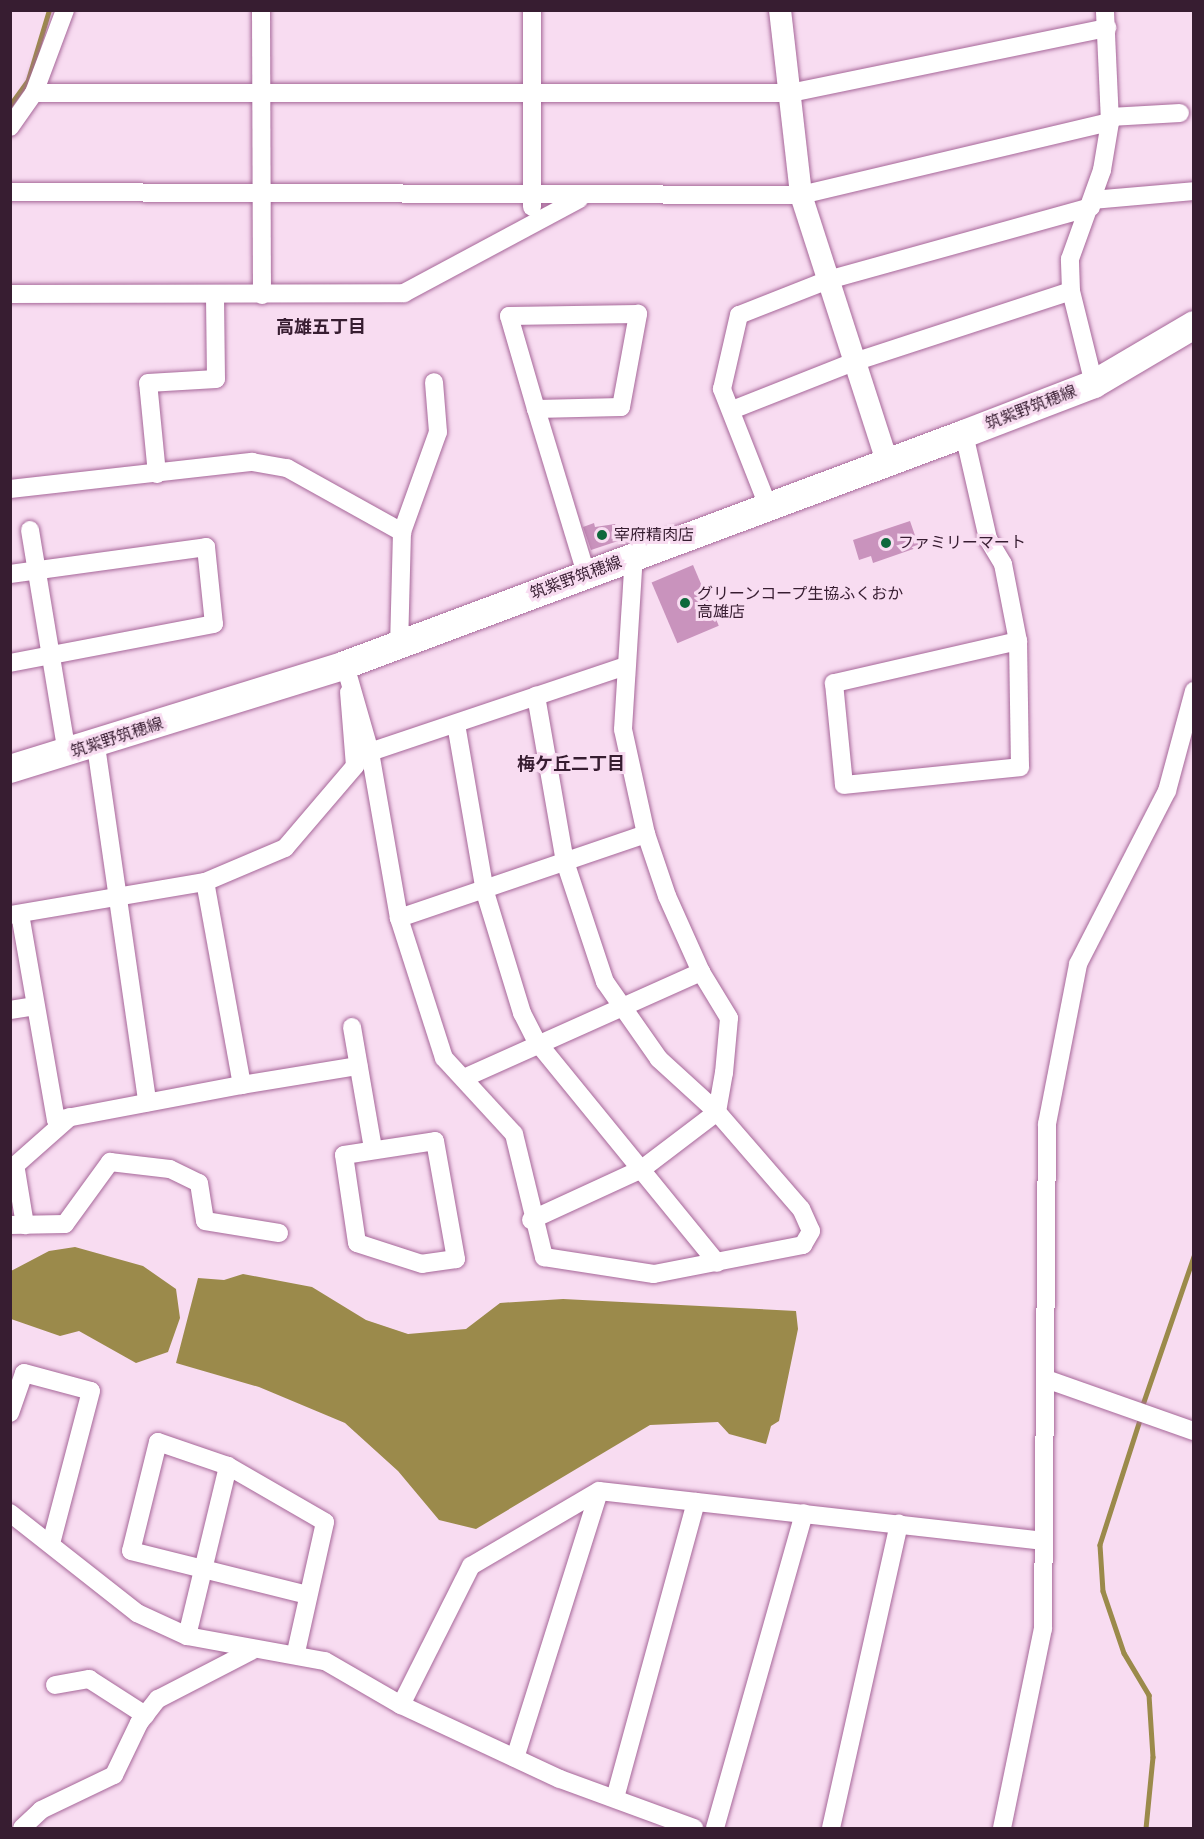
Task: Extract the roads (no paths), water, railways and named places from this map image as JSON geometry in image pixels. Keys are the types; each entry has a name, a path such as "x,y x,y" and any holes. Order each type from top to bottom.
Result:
{"main road":[{"name":"筑紫野筑穂線","path":"10,770 348,671 399,644 1094,384 1194,325"}],"street":[{"path":"10,127 34,93 65,10"},
{"path":"261,10 262,295"},
{"path":"532,10 532,224"},
{"path":"780,10 801,195 887,462"},
{"path":"34,93 260,95 532,92 790,93 1106,19 1110,119 1092,203 1072,250 1071,291 1094,384"},
{"path":"10,192 581,198 801,195 1110,119 1180,113"},
{"path":"768,506 722,389 739,315 828,280 1092,203 1194,191"},
{"path":"10,294 404,293 581,198"},
{"path":"732,410 854,362 1071,291"},
{"path":"157,474 148,383 216,379 214,295"},
{"path":"536,410 621,407 638,314 509,316 536,410 586,574"},
{"path":"399,644 402,532 438,432 434,382"},
{"path":"964,434 988,539 1003,564 1018,641 1020,767 844,785 834,683 1018,641"},
{"path":"10,489 252,462 287,468 402,532"},
{"path":"30,530 47,655 67,754"},
{"path":"10,574 206,547 214,624 10,663"},
{"path":"531,1220 642,1168 717,1112 729,1018 701,972 646,834 623,729 623,668 634,556"},
{"path":"370,752 623,668"},
{"path":"348,671 370,752 399,918 444,1058 514,1134 531,1220 544,1257 654,1274 803,1245 811,1231 801,1209 717,1112 659,1059 619,1008 605,982 564,862 536,695"},
{"path":"348,671 347,716 356,766 285,848 205,882 15,915 56,1120 358,1066"},
{"path":"1002,1828 1044,1629 1042,1541 1047,1379 1047,1124 1078,964 1167,791 1194,691"},
{"path":"456,724 485,892 511,984 537,1042 642,1168 717,1263"},
{"path":"96,746 114,896 147,1102"},
{"path":"399,918 485,892 646,834"},
{"path":"205,882 242,1085"},
{"path":"464,1078 537,1042 701,972"},
{"path":"10,1010 34,1006"},
{"path":"352,1027 374,1149"},
{"path":"70,1117 13,1170 15,1226 65,1224 110,1162 170,1169 200,1184 205,1221 279,1233"},
{"path":"435,1141 456,1259 422,1264 357,1243 344,1155 374,1149 435,1141"},
{"path":"10,1413 24,1373 91,1391 51,1543"},
{"path":"1047,1379 1194,1431"},
{"path":"296,1652 306,1595 325,1522 228,1466 158,1442 131,1551 306,1595"},
{"path":"187,1636 228,1466"},
{"path":"401,1705 471,1566 599,1491 1042,1541"},
{"path":"515,1758 599,1491"},
{"path":"615,1798 696,1502"},
{"path":"10,1513 137,1613 187,1636 251,1651 296,1652 350,1672 401,1705 515,1758 694,1828"},
{"path":"716,1828 804,1513"},
{"path":"831,1828 899,1524"},
{"path":"22,1828 41,1810 114,1775 145,1715 158,1699 251,1651"},
{"path":"55,1685 88,1679 145,1715"}],"waterway":[{"path":"10,105 28,80 49,10"},
{"path":"1141,1409 1194,1255"},
{"path":"1141,1417 1100,1545 1103,1591 1124,1653 1149,1695 1153,1757 1146,1828"}],"place":[{"name":"宰府精肉店","path":"602,535"},
{"name":"ファミリーマート","path":"886,543"},
{"name":"グリーンコープ生協ふくおか 高雄店","path":"685,603"}],"district":[{"name":"高雄五丁目","path":"321,327"},
{"name":"梅ケ丘二丁目","path":"571,764"}]}
